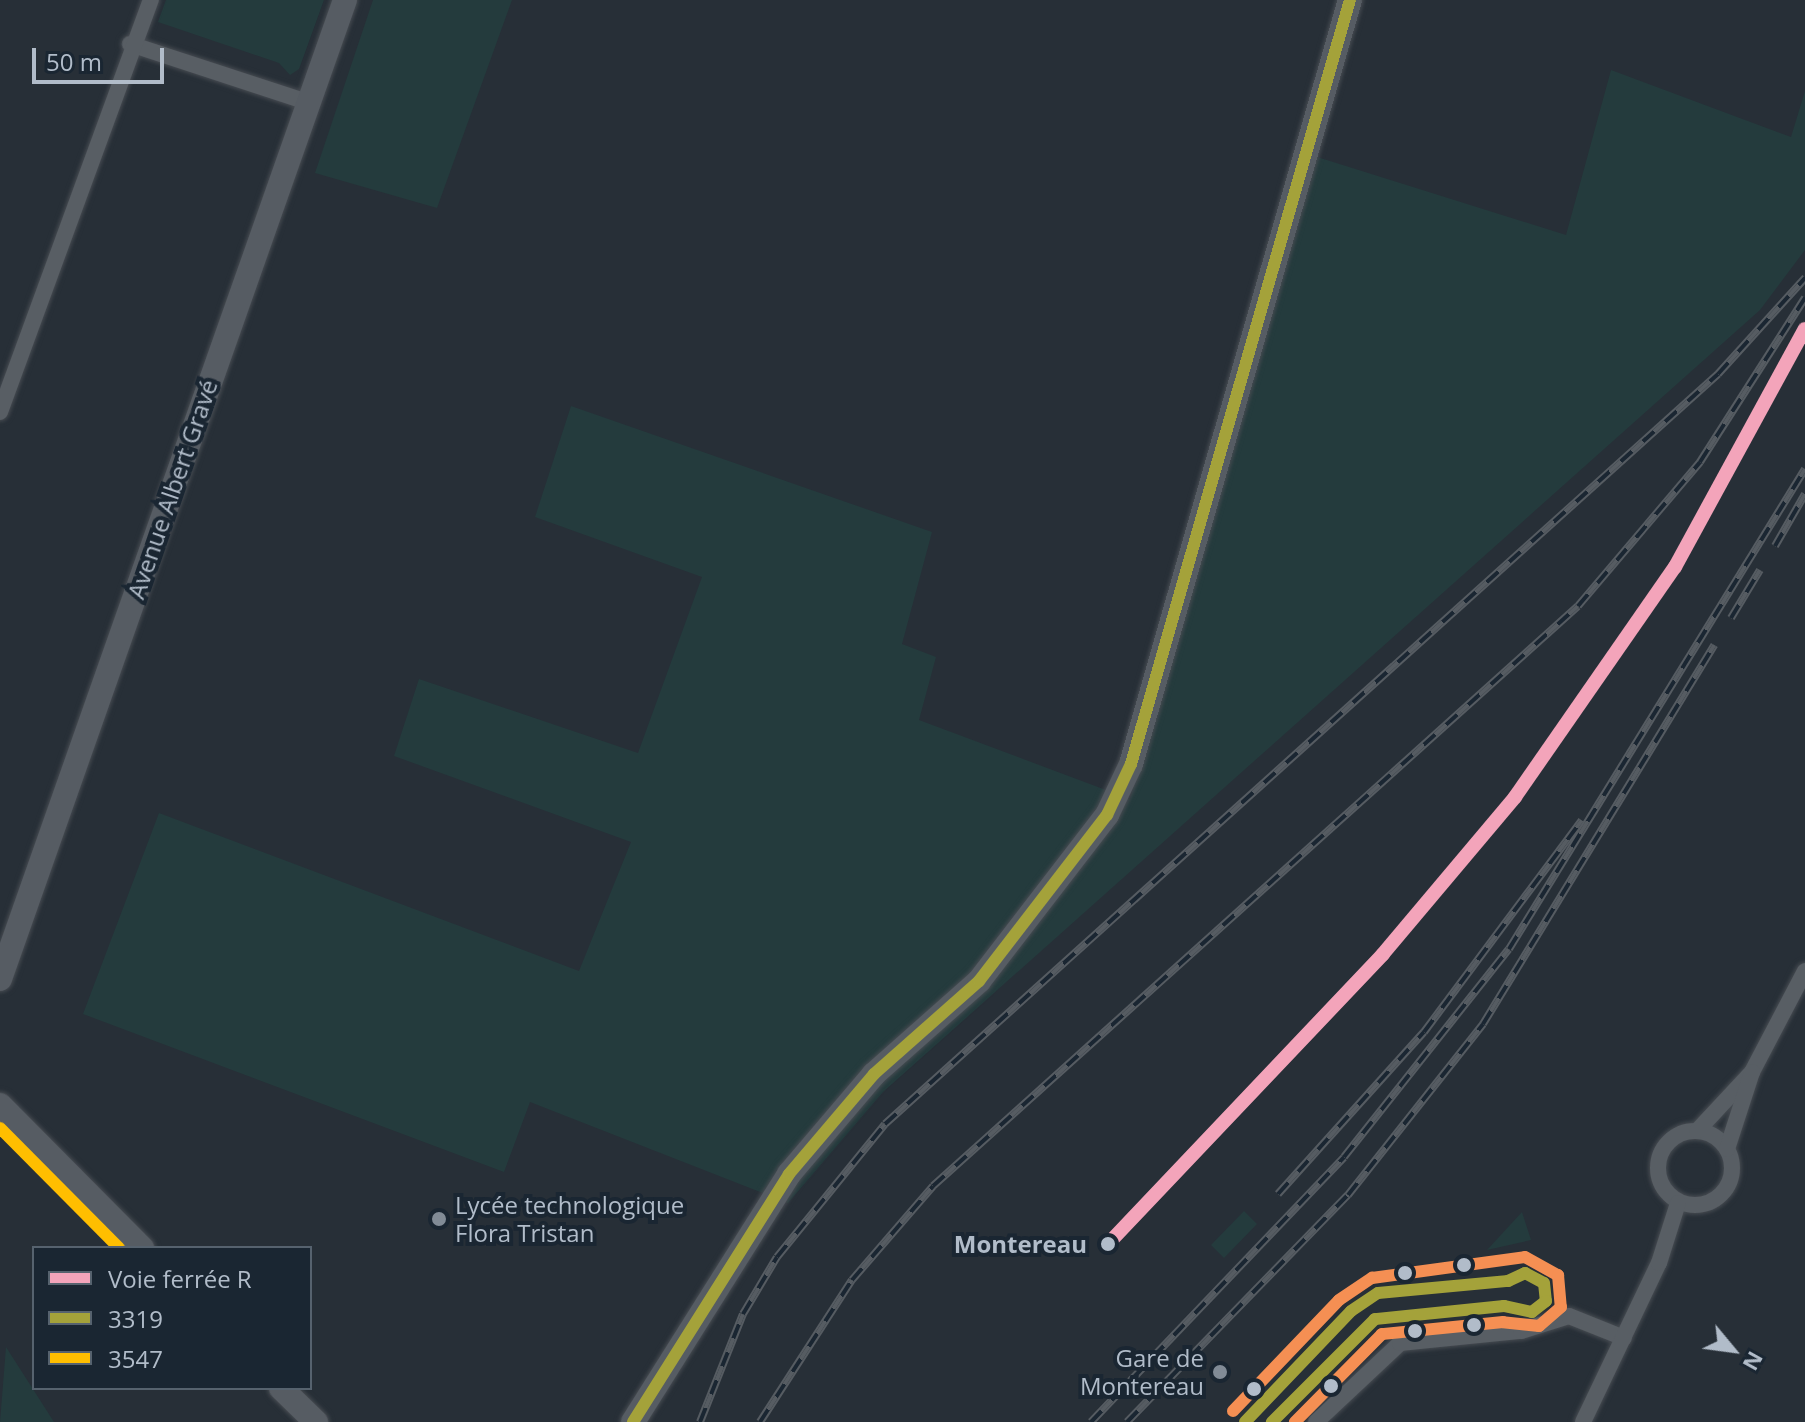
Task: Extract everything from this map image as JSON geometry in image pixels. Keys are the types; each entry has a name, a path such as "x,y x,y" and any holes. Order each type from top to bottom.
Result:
{"main road":[{"name":"Avenue Albert Gravé","path":"0,979 345,0"},
{"path":"633,1422 789,1174 874,1074 979,981 1107,815 1131,764 1350,0"},
{"path":"0,1105 140,1246"},
{"path":"283,1390 316,1422"}],"street":[{"path":"0,412 130,44 151,0"},
{"path":"130,44 307,102"},
{"path":"1752,1072 1697,1131 1674,1137 1659,1156 1659,1180 1678,1203 1708,1204 1720,1196 1732,1172 1727,1149 1752,1072 1805,971"},
{"path":"1697,1131 1727,1149"},
{"path":"1583,1422 1624,1338 1678,1203"},
{"path":"1316,1422 1400,1343 1521,1331 1569,1316 1624,1338"}],"green space":[{"path":"166,0 324,0 299,69 290,75 279,63 158,22"},
{"path":"373,0 512,0 437,208 315,173"},
{"path":"1611,70 1791,137 1805,91 1805,250 1760,310 883,1092 788,1203 530,1102 504,1172 83,1014 159,813 579,971 631,842 394,756 419,679 638,753 702,577 535,517 571,406 932,532 902,644 936,657 919,720 1130,799 1314,156 1566,235"},
{"path":"1244,1211 1257,1224 1224,1258 1211,1245"},
{"path":"1522,1212 1531,1240 1487,1250"},
{"path":"6,1347 54,1422 0,1422"}],"railway":[{"path":"700,1422 743,1314 777,1257 885,1124 1718,374 1805,278"},
{"path":"760,1422 852,1280 933,1186 1578,606 1700,462 1805,298"},
{"path":"1091,1422 1344,1157 1509,949 1805,469"},
{"path":"1775,546 1805,494"},
{"path":"1731,618 1760,570"},
{"path":"1127,1422 1348,1195 1483,1024 1714,645"},
{"path":"1278,1194 1424,1032 1582,820"}],"rail line":[{"name":"R","path":"1107,1245 1383,954 1515,797 1675,567 1805,329"}],"transit line":[{"name":"3319","path":"633,1422 789,1174 874,1074 979,981 1107,815 1131,764 1350,0"},
{"name":"3547","path":"0,1128 117,1246"},
{"path":"1233,1411 1339,1300 1372,1278 1525,1257 1558,1275 1561,1307 1539,1326 1503,1322 1382,1334 1295,1422"},
{"name":"3319","path":"1245,1422 1351,1311 1378,1293 1508,1281 1525,1273 1544,1283 1546,1301 1532,1312 1504,1306 1375,1319 1272,1422"}],"place":[{"name":"Lycée technologique Flora Tristan","path":"439,1219"},
{"name":"Montereau","path":"1108,1244"},
{"name":"Gare de Montereau","path":"1220,1372"}]}
